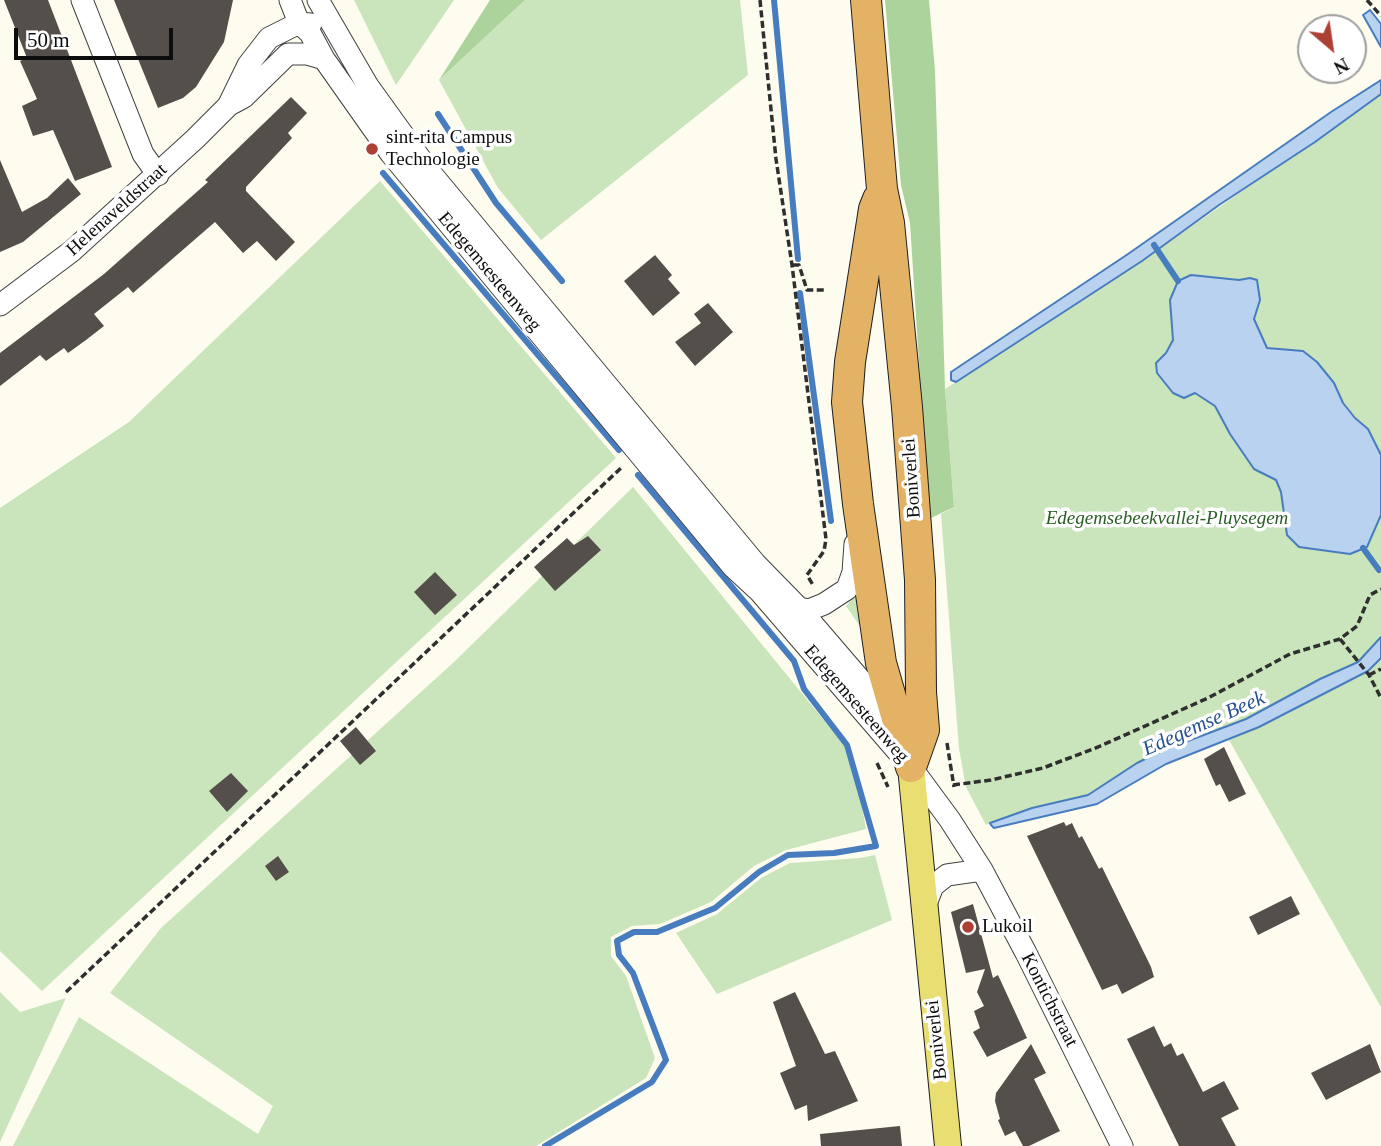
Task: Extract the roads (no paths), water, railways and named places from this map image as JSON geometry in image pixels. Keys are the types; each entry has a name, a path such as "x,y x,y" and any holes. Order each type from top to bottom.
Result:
{"highway":[{"name":"Boniverlei","path":"866,0 882,189 889,223 907,407 920,580 924,730 911,767"},
{"name":"Boniverlei","path":"882,189 874,209 850,362 847,402 858,504 881,663 911,767"}],"main road":[{"name":"Boniverlei","path":"911,767 948,1146"}],"street":[{"path":"82,0 143,154 158,175"},
{"name":"Edegemsesteenweg","path":"290,0 299,23 310,33 324,59 430,172 755,563 799,608 877,699 911,767"},
{"name":"Edegemsesteenweg","path":"318,0 379,119 391,154 733,567 759,591 911,767"},
{"name":"Helenaveldstraat","path":"228,106 248,65 269,38 299,23"},
{"name":"Edegemsesteenweg","path":"299,23 314,24 329,31 342,43"},
{"name":"Helenaveldstraat","path":"0,305 72,251 158,175 228,106 244,97 288,54 307,54 324,59"},
{"name":"Boniverlei","path":"799,608 809,610 848,589 853,572 858,504"},
{"name":"Kontichstraat","path":"924,730 930,767 950,820"},
{"name":"Kontichstraat","path":"911,767 982,870 1122,1146"},
{"path":"924,909 933,886 947,875 982,870"}],"water":[{"path":"1370,10 1381,24 1381,47 1367,22 1367,14 1364,14"},
{"path":"1381,80 1381,94 1315,142 1219,205 1142,261 956,382 951,380 951,372"},
{"path":"1191,275 1257,280 1260,300 1254,319 1267,348 1303,351 1317,362 1334,383 1343,403 1368,429 1381,455 1381,515 1367,547 1350,554 1299,547 1287,535 1281,492 1276,480 1254,469 1215,406 1195,393 1184,398 1173,393 1157,373 1156,363 1173,340 1170,300 1178,281"},
{"path":"1381,637 1381,658 1368,671 1259,727 1166,764 1097,804 994,828 990,823 1032,808 1088,795 1137,763 1246,719 1358,662"}],"waterway":[{"path":"774,0 798,259"},
{"path":"438,114 496,203 562,281"},
{"path":"383,173 619,450"},
{"path":"1154,245 1178,281"},
{"path":"800,293 831,521"},
{"name":"Edegemse Beek","path":"545,1146 652,1082 666,1060 633,973 619,955 617,941 634,932 657,932 715,908 759,872 788,855 834,853 876,846 847,745 804,689 794,661 638,475"},
{"path":"1363,548 1379,570"}],"place":[{"name":"sint-rita Campus Technologie","path":"372,149"},
{"name":"Lukoil","path":"968,927"}],"park label":[{"name":"Edegemsebeekvallei-Pluysegem","path":"1167,519"}]}
